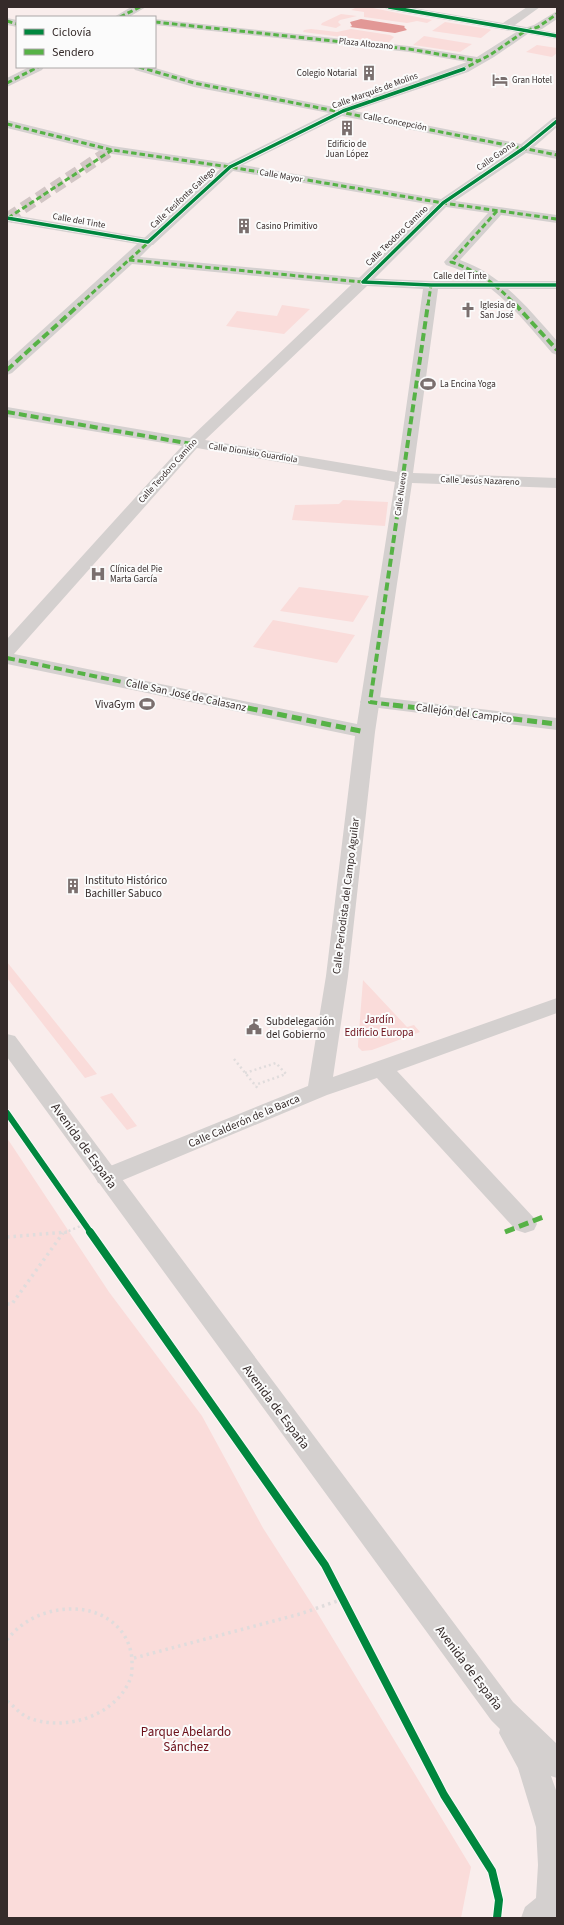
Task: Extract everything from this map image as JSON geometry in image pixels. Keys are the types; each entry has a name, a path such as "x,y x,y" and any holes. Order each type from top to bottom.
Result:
{"street":[{"path":"122,16 140,7"},
{"path":"389,7 557,36"},
{"path":"504,28 534,7"},
{"path":"479,61 525,31 538,27 557,14"},
{"name":"Plaza Altozano","path":"156,22 409,49 479,61"},
{"name":"Calle Marqués de Molins","path":"230,167 343,111 464,69 479,61"},
{"path":"8,82 36,68"},
{"name":"Calle Concepción","path":"142,68 194,83 343,111 557,155"},
{"name":"Calle Gaona","path":"443,203 524,148 557,121"},
{"name":"Calle Mayor","path":"7,124 110,151 230,167 443,203 557,219"},
{"name":"Calle Tesifonte Gallego","path":"7,370 230,167"},
{"name":"Calle Teodoro Camino","path":"7,650 192,444 363,282 443,203"},
{"path":"497,211 451,262 475,271 494,285 540,330 557,350"},
{"name":"Calle del Tinte","path":"7,218 148,242"},
{"name":"Calle del Tinte","path":"129,260 363,282 431,285 557,285"},
{"name":"Calle Nueva","path":"370,702 404,478 431,285"},
{"name":"Calle Dionisio Guardiola","path":"7,412 192,444 404,478"},
{"name":"Calle Jesús Nazareno","path":"404,478 557,483"},
{"name":"Calle San José de Calasanz","path":"7,658 365,732"},
{"name":"Callejón del Campico","path":"370,702 557,724"},
{"name":"Calle Periodista del Campo Aguilar","path":"318,1090 337,976 365,732 370,702"},
{"name":"Calle Calderón de la Barca","path":"107,1177 318,1090 382,1069 557,1005"},
{"name":"Avenida de España","path":"7,1041 502,1712 545,1764"},
{"path":"382,1069 525,1224"},
{"path":"545,1764 552,1827 554,1865 549,1908"}],"path":[{"path":"234,1059 245,1073 255,1085 286,1074 276,1063 245,1073"},
{"path":"7,1237 63,1233 87,1227 81,1218"},
{"path":"7,1304 12,1304 63,1233"},
{"path":"340,1592 347,1606"},
{"path":"134,1658 293,1616 343,1599"},
{"path":"7,1640 13,1631 31,1618 53,1610 76,1609 98,1614 116,1624 129,1640 134,1658 132,1677 123,1694 108,1709 88,1719 66,1723 43,1722 23,1714 7,1700"}],"green space":[{"path":"357,7 368,7 432,20 427,23 417,21 407,23 364,17 364,12 351,10"},
{"path":"341,14 357,16 340,20 338,22 341,25 336,28 321,25 322,23"},
{"path":"445,22 491,30 481,38 432,31"},
{"path":"311,29 337,32 351,29 390,35 394,37 388,43 303,32 304,30"},
{"path":"424,36 472,44 460,52 413,45"},
{"path":"537,45 557,48 557,53 552,57 526,52"},
{"path":"282,305 310,309 284,334 226,326 237,311 277,316"},
{"path":"343,500 388,502 385,526 292,520 295,505 339,504"},
{"path":"299,587 369,596 353,622 280,611"},
{"path":"273,620 355,635 337,663 253,647"},
{"path":"7,962 97,1074 85,1078 7,978"},
{"name":"Jardín Edificio Europa","path":"363,980 407,1027 414,1025 420,1032 372,1050 362,1051 358,1047 358,1044"},
{"path":"112,1093 137,1126 127,1130 100,1097"},
{"name":"Parque Abelardo Sánchez","path":"7,1138 109,1292 202,1416 263,1528 315,1609 471,1867 461,1918 7,1918"}],"shaded area":[{"path":"361,19 405,26 404,27 407,30 395,33 350,27 352,26 350,22"}],"tunnel":[{"path":"8,218 108,152"}],"marked path":[{"path":"122,16 140,7"},
{"path":"461,70 490,55 525,31 538,27 557,14"},
{"path":"7,21 16,24"},
{"path":"156,22 409,49 479,61"},
{"path":"7,83 36,68"},
{"path":"142,68 194,83 557,155"},
{"path":"7,124 112,150 230,167 443,203 557,219"},
{"path":"8,218 112,150"},
{"path":"497,211 451,262 475,271 496,286 518,307 557,350"},
{"path":"7,370 150,241"},
{"path":"129,260 363,282 365,280"},
{"path":"431,285 370,702 557,724"},
{"path":"7,412 192,444"},
{"path":"7,658 365,732"},
{"path":"505,1232 543,1217"}],"cycle path":[{"path":"389,7 557,36"},
{"path":"7,218 148,242 230,167 343,111 464,69"},
{"path":"363,282 443,203 524,148 557,121"},
{"path":"363,282 431,285 557,285"},
{"path":"7,1113 325,1565 444,1795 492,1871 499,1900 497,1918"}],"place":[{"name":"Colegio Notarial","path":"369,73"},
{"name":"Gran Hotel","path":"500,80"},
{"name":"Edificio de Juan López","path":"347,128"},
{"name":"Casino Primitivo","path":"244,226"},
{"name":"Iglesia de San José","path":"468,310"},
{"name":"La Encina Yoga","path":"428,384"},
{"name":"Clínica del Pie Marta García","path":"98,574"},
{"name":"VivaGym","path":"147,704"},
{"name":"Instituto Histórico Bachiller Sabuco","path":"73,886"},
{"name":"Subdelegación del Gobierno","path":"254,1027"}]}
